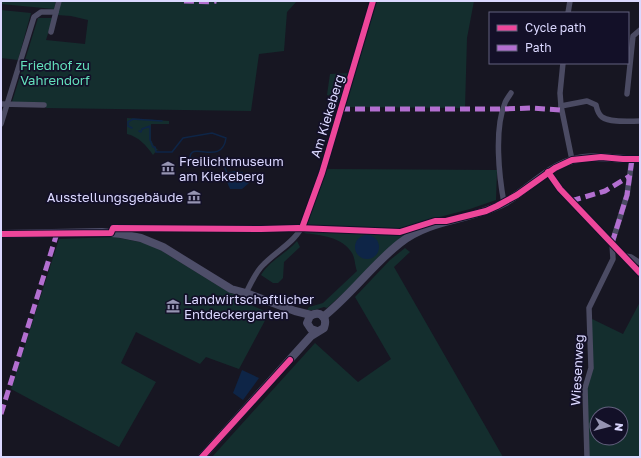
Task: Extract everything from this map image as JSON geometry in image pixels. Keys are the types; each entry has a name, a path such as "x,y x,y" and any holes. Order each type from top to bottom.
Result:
{"main road":[{"path":"323,316 345,297 381,259 408,237 437,224 486,211 504,203 548,172 572,160 601,157 636,159"},
{"path":"1,234 102,232 132,236 152,242 219,280 231,289 295,311 309,321 311,330 317,331"},
{"path":"202,457 296,354 312,334 322,329 325,325 323,316 318,313 309,321 305,338 296,354"}],"street":[{"path":"50,32 59,1"},
{"name":"Am Kiekeberg","path":"246,293 255,276 264,264 293,240 306,221 322,173 373,1"},
{"path":"568,12 570,1"},
{"path":"1,124 4,104 34,16 41,12 56,12"},
{"path":"627,94 633,36 640,30"},
{"path":"563,64 560,106 572,160"},
{"path":"504,203 499,155 500,118 505,102 511,93"},
{"path":"560,106 587,101 596,105 598,112 602,117 608,120 640,121"},
{"path":"4,104 44,105"},
{"name":"Wiesenweg","path":"587,457 585,388 591,368 589,308 613,259 612,242 627,196 636,159"},
{"path":"548,172 560,189 625,256 631,257 640,263"}],"green space":[{"path":"1,1 56,1 54,9 1,4"},
{"name":"Friedhof zu Vahrendorf","path":"61,1 297,1 287,12 284,51 259,54 251,111 46,108 46,103 12,102 38,18 53,18 46,40 85,44 88,20 71,16 57,15"},
{"path":"377,1 474,1 467,38 465,108 343,107"},
{"path":"1,10 31,13 18,60 1,58"},
{"path":"352,73 344,99 327,95 330,74"},
{"path":"127,118 169,121 169,124 151,124 151,140 159,151 157,150 153,155 142,142 127,134"},
{"path":"326,169 497,170 496,200 400,230 305,227"},
{"path":"306,230 406,232 407,235 327,308 324,307 314,310 307,310 309,307 323,303 357,271 352,253 343,243 331,238 304,233"},
{"path":"114,237 150,244 230,293 237,295 238,299 269,313 239,369 206,357 200,364 136,332 121,363 156,382 119,447 11,389 59,239"},
{"path":"297,241 300,247 284,262 283,278 278,283 273,283 261,275 273,261"},
{"path":"405,248 410,252 394,267 503,457 212,457 315,343 358,382 391,359 355,297 390,260"},
{"path":"640,302 640,457 588,457 586,391 592,370 590,318 623,334"}],"water":[{"path":"235,171 243,172 243,180 249,183 242,189 230,189 224,175"},
{"path":"367,235 372,236 378,242 378,252 372,258 367,259 362,258 356,252 355,247 356,242 362,236"},
{"path":"242,370 259,378 243,400 233,393"}],"waterway":[{"path":"132,128 128,126 128,122 133,119 162,121"},
{"path":"139,131 141,132 142,129 150,126 150,140 153,147 155,147 156,152 172,152 183,138 212,133 226,138 219,151 195,151 191,153 190,158 210,160 224,165 227,173"}],"marked path":[{"path":"184,1 216,1"},
{"path":"340,109 532,108 561,110"},
{"path":"612,243 627,195 632,159"},
{"path":"571,201 605,191 630,176"},
{"path":"1,414 57,233"}],"cycle path":[{"path":"302,228 322,173 373,1"},
{"path":"1,234 111,233 113,228 298,228 400,232 435,221 446,221 486,211 517,195 555,168 572,160 601,157 640,159"},
{"path":"548,172 560,189 640,273"},
{"path":"202,457 290,360"}],"place":[{"name":"Freilichtmuseum am Kiekeberg","path":"168,168"},
{"name":"Ausstellungsgebäude","path":"194,197"},
{"name":"Landwirtschaftlicher Entdeckergarten","path":"173,306"}]}
